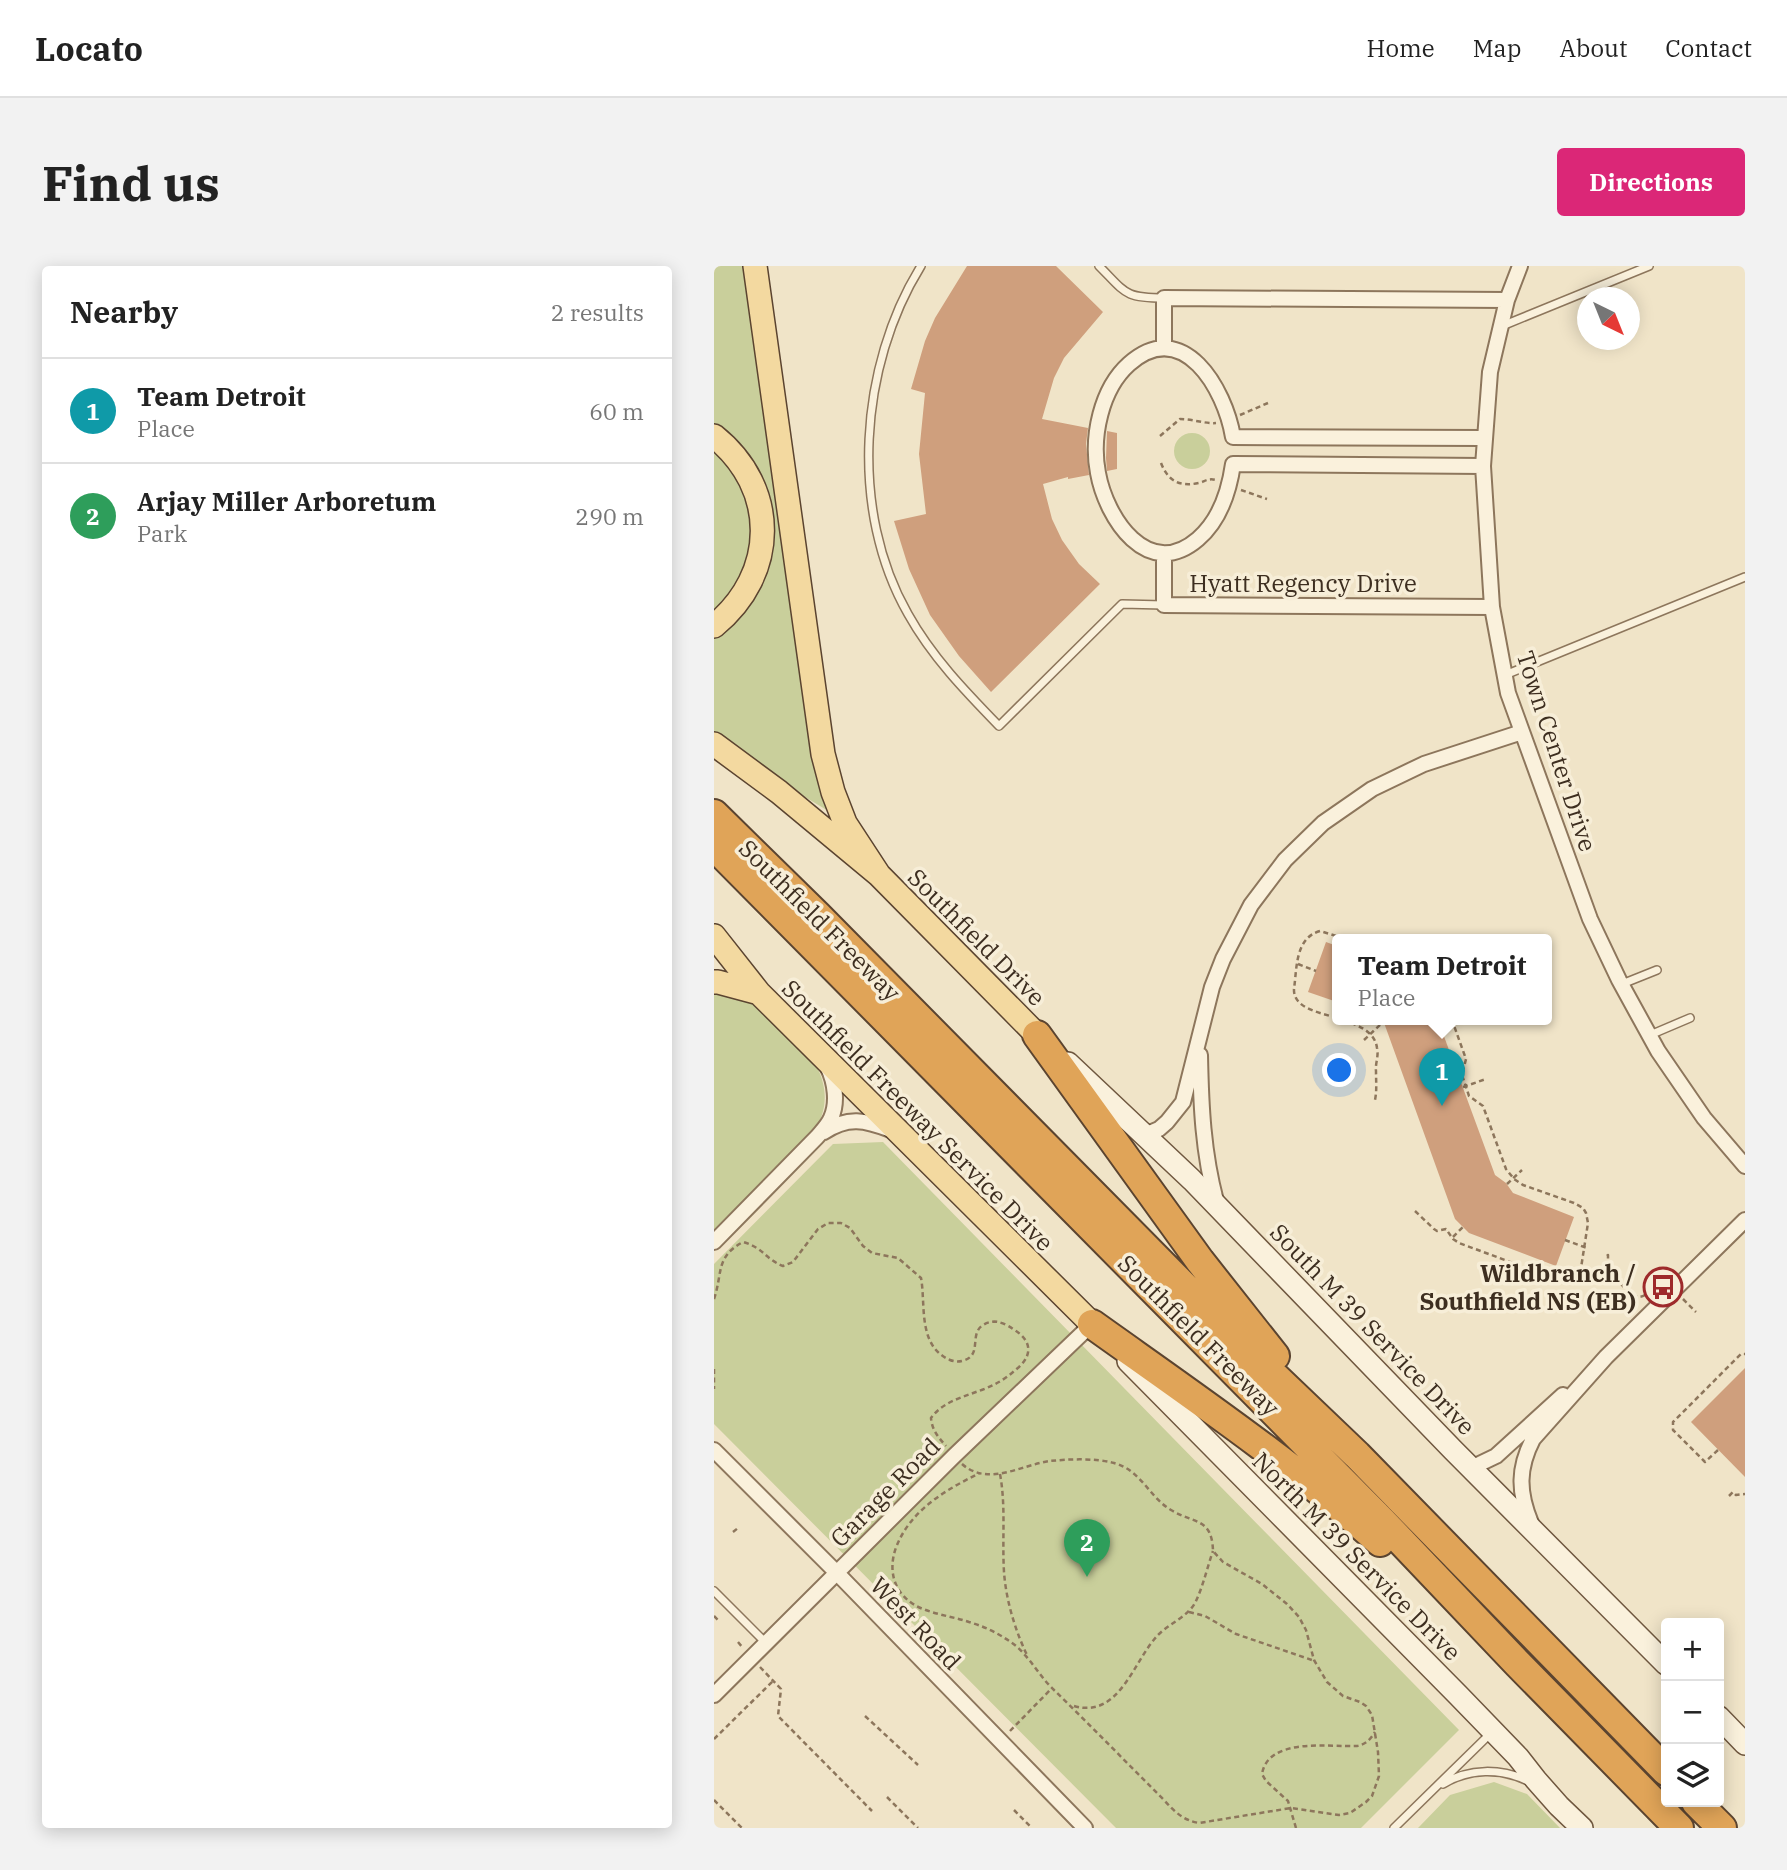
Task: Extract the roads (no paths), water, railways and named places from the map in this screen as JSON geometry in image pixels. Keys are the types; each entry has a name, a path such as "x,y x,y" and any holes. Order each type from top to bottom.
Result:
{"highway":[{"name":"Southfield Freeway","path":"714,814 1247,1350 1357,1455 1661,1766"},
{"name":"Southfield Freeway","path":"714,846 1373,1511 1679,1828"},
{"path":"1037,1035 1225,1294 1357,1455"},
{"path":"1092,1324 1246,1434 1317,1489 1518,1664"},
{"path":"1701,1807 1722,1828"}],"main road":[{"path":"755,266 823,754 833,792 845,822 879,875"},
{"path":"714,436 732,451 745,468 755,487 763,525 762,547 748,588 733,609 714,626"},
{"path":"714,744 786,798 879,875"},
{"name":"Southfield Drive","path":"879,875 1037,1035"},
{"name":"Southfield Freeway Service Drive","path":"714,936 759,993 1092,1324"},
{"path":"714,982 759,993"},
{"name":"South M 39 Service Drive","path":"1037,1035 1217,1206 1661,1659"},
{"name":"North M 39 Service Drive","path":"1092,1324 1492,1731 1582,1828"},
{"path":"1724,1722 1745,1744"}],"street":[{"name":"Town Center Drive","path":"1520,266 1507,300 1490,372 1482,466 1492,607 1508,693 1590,919 1622,984 1650,1035 1703,1118 1745,1166"},
{"path":"1164,347 1164,298 1507,300"},
{"name":"Hyatt Regency Drive","path":"1164,347 1190,357 1204,370 1223,399 1233,437 1233,464 1228,492 1204,534 1191,545 1164,554 1149,550 1121,529 1112,515 1098,473 1097,430 1104,401 1119,375 1129,364 1144,353 1164,347"},
{"path":"1233,437 1484,439"},
{"path":"1357,438 1357,465"},
{"path":"1233,464 1482,466"},
{"name":"Hyatt Regency Drive","path":"1164,554 1164,605 1492,607"},
{"path":"1145,1135 1159,1129 1183,1102 1213,986 1236,932 1266,883 1306,838 1347,805 1392,778 1424,764 1522,732"},
{"path":"1200,1040 1203,1140 1217,1206"},
{"path":"714,1242 817,1137 831,1117 835,1102 832,1076 821,1055"},
{"path":"817,1137 836,1124 850,1121 873,1124 900,1134"},
{"path":"1536,1534 1525,1509 1521,1480 1525,1455 1533,1439 1606,1357 1745,1220"},
{"name":"Garage Road","path":"714,1696 954,1456 1092,1324"},
{"path":"1471,1468 1496,1456 1606,1357"},
{"name":"West Road","path":"714,1450 1085,1828"}],"lane":[{"path":"920,266 891,329 880,365 870,423 868,457 882,551 906,611 934,655 999,726 1122,604 1164,605"},
{"path":"1099,266 1130,296 1164,298"},
{"path":"1501,327 1649,266"},
{"path":"1505,675 1745,577"},
{"path":"1622,984 1657,970"},
{"path":"1650,1035 1690,1018"},
{"path":"714,1591 766,1643"},
{"path":"1394,1828 1492,1731"},
{"path":"1423,1800 1454,1777 1476,1772 1499,1772 1521,1777 1542,1787"}],"place":[{"name":"Team Detroit","path":"1442,1106"},
{"name":"Wildbranch / Southfield NS (EB)","path":"1663,1287"},
{"name":"Arjay Miller Arboretum","path":"1087,1577"}]}
